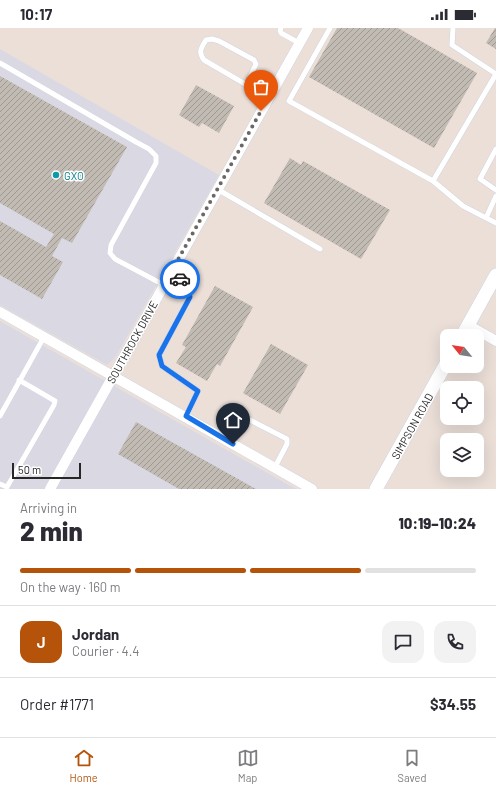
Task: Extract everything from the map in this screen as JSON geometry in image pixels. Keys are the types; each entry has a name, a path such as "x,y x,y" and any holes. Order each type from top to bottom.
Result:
{"street":[{"name":"SOUTHROCK DRIVE","path":"50,489 308,28"},
{"path":"466,329 496,275"},
{"path":"0,312 186,416 312,489"},
{"path":"484,337 496,341"},
{"name":"SIMPSON ROAD","path":"376,489 441,373"}],"lane":[{"path":"281,28 281,33 299,44"},
{"path":"330,28 289,101 433,181 463,206 496,223"},
{"path":"433,181 496,74 452,45 453,28"},
{"path":"246,85 256,64 254,60 219,41 212,39 206,40 200,50 204,60 246,85 269,98"},
{"path":"0,63 143,146 156,156 156,163 111,245 110,253 115,259 164,285"},
{"path":"496,149 480,179 496,190"},
{"path":"218,190 320,248"},
{"path":"486,218 496,196"},
{"path":"170,274 187,283 190,297 159,355 162,366 198,391 186,416"},
{"path":"0,416 44,336"},
{"path":"0,484 7,487 55,401 19,380"},
{"path":"220,436 237,416 242,416 287,439 287,444 275,467"}],"shaded area":[{"path":"0,49 219,175 115,358 107,365 0,305"},
{"path":"0,321 174,420 296,489 0,489"}],"building":[{"path":"337,28 398,28 477,73 434,148 309,77"},
{"path":"496,28 496,49 486,43"},
{"name":"GXO","path":"0,76 127,147 72,243 62,238 52,256 63,262 42,299 0,275 0,221 46,247 54,234 0,203"},
{"path":"196,85 234,106 219,133 202,123 199,127 179,115"},
{"path":"290,158 301,165 303,161 390,210 361,259 264,203"},
{"path":"215,286 253,307 220,366 217,364 207,381 176,363 186,347 182,345"},
{"path":"271,344 308,365 280,414 243,393"},
{"path":"136,422 256,489 179,489 118,454"}],"way so far":[{"path":"180,279 170,274 261,111"}],"place":[{"name":"GXO","path":"56,175"}],"route":[{"path":"180,279 187,283 190,297 159,355 162,366 198,391 186,416 233,444"}]}
